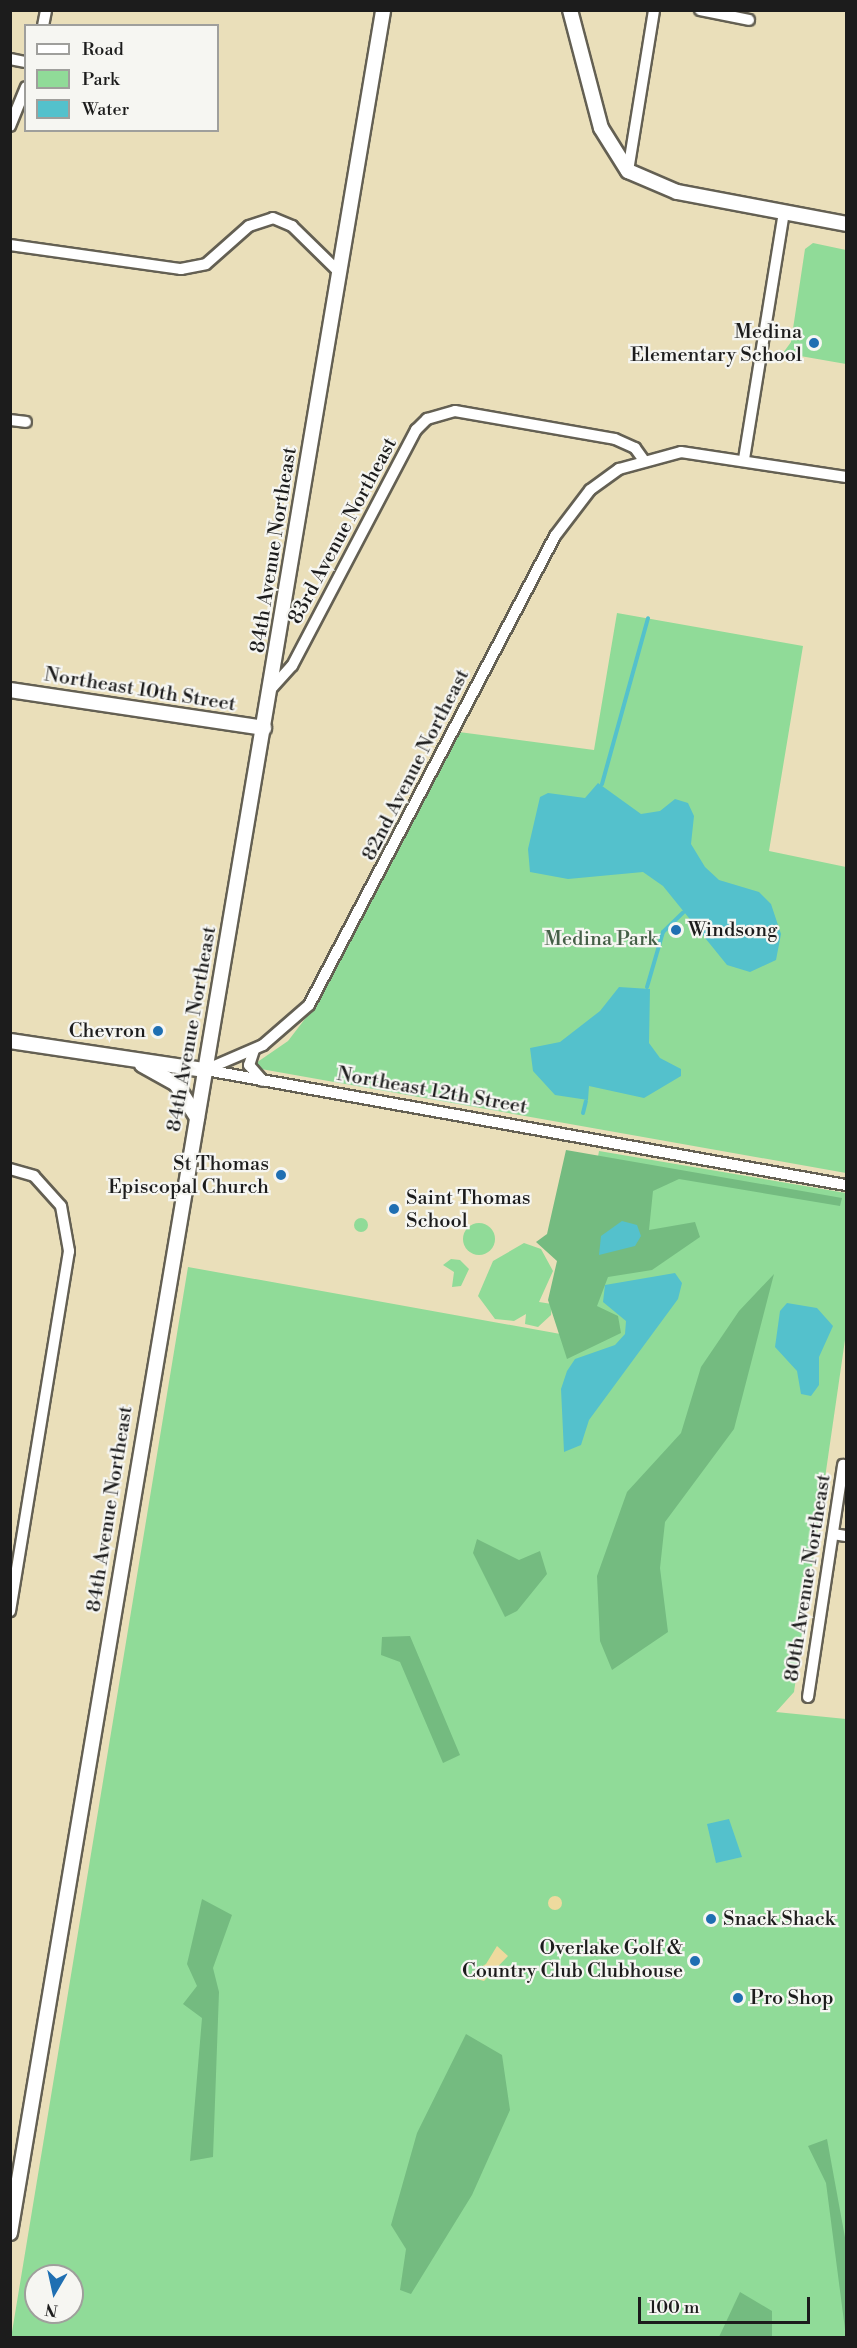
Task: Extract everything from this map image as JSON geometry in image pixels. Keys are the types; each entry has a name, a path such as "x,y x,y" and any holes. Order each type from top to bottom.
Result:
{"main road":[{"name":"84th Avenue Northeast","path":"10,2233 271,689 383,10"},
{"path":"570,10 601,128 628,171 677,192 846,224"},
{"name":"Northeast 10th Street","path":"10,690 264,728"},
{"name":"Northeast 12th Street","path":"10,1041 205,1070"},
{"path":"133,1059 176,1084 197,1118"}],"street":[{"path":"628,171 654,10"},
{"path":"700,10 749,20"},
{"path":"10,126 24,92"},
{"path":"744,459 784,213"},
{"path":"10,245 181,269 206,264 249,226 273,218 292,226 340,273"},
{"name":"83rd Avenue Northeast","path":"271,689 291,666 416,430 427,419 455,411 615,439 635,448 643,459"},
{"path":"10,420 26,422"},
{"name":"82nd Avenue Northeast","path":"205,1070 255,1049 294,1023 323,983 567,515 601,481 643,459 681,452 744,459 846,477"},
{"path":"255,1049 249,1065 265,1082"},
{"name":"Northeast 12th Street","path":"205,1070 846,1185"},
{"path":"10,1169 34,1176 61,1206 69,1251 10,1611"},
{"name":"80th Avenue Northeast","path":"808,1697 843,1465"},
{"path":"833,1534 846,1536"}],"green space":[{"path":"813,243 846,250 846,364 783,353 791,342 805,249"},
{"name":"Medina Park","path":"617,613 803,646 769,851 846,867 846,1173 261,1069 256,1063 288,1041 321,998 459,732 594,750"},
{"path":"566,1150 842,1198 840,1206 679,1179 653,1191 649,1230 695,1222 700,1237 652,1270 608,1277 597,1306 618,1316 621,1333 567,1359 548,1300 557,1261 536,1242 547,1234"},
{"path":"599,1151 846,1193 846,1333 794,1692 776,1712 846,1719 846,2337 11,2338 188,1267 566,1335"},
{"path":"358,1218 364,1218 368,1225 364,1232 358,1232 354,1228 354,1222"},
{"path":"479,1223 490,1228 495,1239 490,1250 479,1255 468,1250 463,1239 468,1228"},
{"path":"524,1243 541,1249 553,1271 539,1302 552,1304 551,1315 538,1327 525,1324 526,1314 514,1321 495,1319 478,1296 493,1261"},
{"path":"451,1259 460,1260 469,1269 461,1286 452,1287 454,1272 443,1265"},
{"path":"774,1274 734,1429 665,1522 660,1568 668,1632 612,1670 600,1641 597,1576 627,1492 681,1433 701,1367 739,1311"},
{"path":"477,1539 519,1560 540,1551 547,1574 517,1611 505,1617 473,1553"},
{"path":"410,1636 460,1755 443,1763 400,1662 381,1655 382,1637"},
{"path":"202,1899 232,1915 213,1968 219,1992 213,2157 190,2161 202,2018 183,2004 197,1986 187,1964"},
{"path":"466,2034 502,2055 510,2110 472,2195 411,2294 400,2290 406,2249 391,2225 417,2133"},
{"path":"827,2139 846,2243 846,2337 826,2183 808,2146"},
{"path":"740,2292 772,2311 772,2337 719,2337"}],"sand":[{"path":"555,1896 560,1898 562,1903 560,1908 555,1910 550,1908 548,1903 550,1898"},
{"path":"497,1946 508,1956 484,1981 473,1978 472,1972 486,1964"}],"water":[{"path":"598,783 641,814 660,811 675,799 688,803 694,816 691,844 705,867 719,880 759,892 771,904 781,934 776,960 750,972 727,965 663,886 643,872 568,879 530,872 528,849 540,797 548,793 585,798"},
{"path":"619,987 650,989 649,1043 660,1058 681,1069 681,1076 644,1098 589,1086 588,1100 555,1095 533,1071 530,1048 560,1042 600,1011"},
{"path":"622,1221 637,1225 641,1236 635,1246 599,1255 601,1236"},
{"path":"675,1273 682,1283 678,1299 589,1420 581,1445 564,1452 561,1389 567,1371 575,1359 615,1345 625,1334 626,1321 603,1302 605,1285"},
{"path":"787,1303 817,1308 833,1326 819,1357 819,1385 811,1396 801,1394 797,1371 775,1347 780,1311"},
{"path":"729,1819 742,1857 716,1863 707,1824"}],"waterway":[{"path":"602,784 648,618"},
{"path":"647,987 663,932 683,913"},
{"path":"583,1113 586,1101"}],"place":[{"name":"Medina Elementary School","path":"814,343"},
{"name":"Windsong","path":"676,930"},
{"name":"Chevron","path":"158,1031"},
{"name":"St Thomas Episcopal Church","path":"281,1175"},
{"name":"Saint Thomas School","path":"394,1209"},
{"name":"Snack Shack","path":"711,1919"},
{"name":"Overlake Golf & Country Club Clubhouse","path":"695,1961"},
{"name":"Pro Shop","path":"738,1998"}]}
